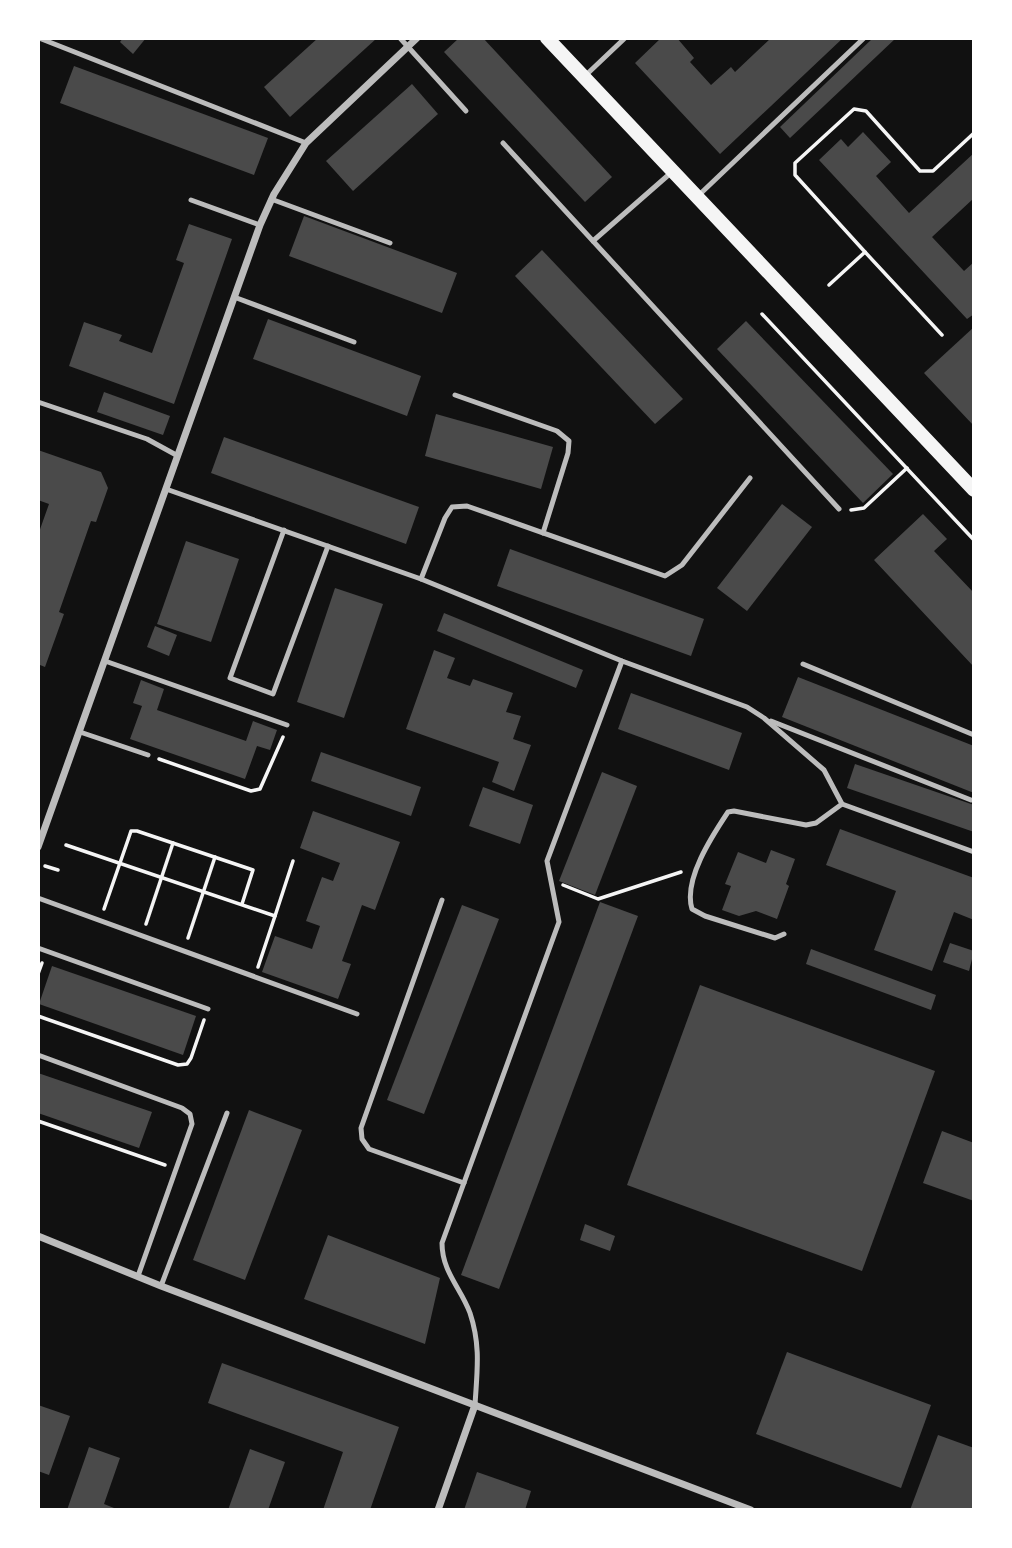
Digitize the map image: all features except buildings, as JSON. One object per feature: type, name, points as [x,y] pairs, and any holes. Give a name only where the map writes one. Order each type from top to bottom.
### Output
[{"type":"main road","points":[[547,38],[974,490]]},
{"type":"street","points":[[38,847],[271,199],[306,143],[417,38]]},
{"type":"street","points":[[38,1236],[160,1286],[751,1510]]},
{"type":"street","points":[[438,1510],[475,1405]]},
{"type":"lane","points":[[39,38],[306,143]]},
{"type":"lane","points":[[400,38],[466,111]]},
{"type":"lane","points":[[583,77],[625,38]]},
{"type":"lane","points":[[697,197],[864,38]]},
{"type":"lane","points":[[503,143],[839,509]]},
{"type":"lane","points":[[593,241],[673,171]]},
{"type":"lane","points":[[271,199],[390,243]]},
{"type":"lane","points":[[191,200],[260,225]]},
{"type":"lane","points":[[234,298],[354,342]]},
{"type":"lane","points":[[455,395],[557,431],[569,441],[568,453],[543,533]]},
{"type":"lane","points":[[38,402],[147,439],[178,456]]},
{"type":"lane","points":[[421,579],[445,518],[452,507],[467,506],[665,576],[682,565],[750,478]]},
{"type":"lane","points":[[166,489],[421,579],[622,661],[747,707],[824,771],[842,804],[974,852]]},
{"type":"lane","points":[[284,530],[230,678],[273,694],[328,546]]},
{"type":"lane","points":[[105,661],[287,726]]},
{"type":"lane","points":[[475,1405],[478,1346],[469,1311],[442,1259],[442,1243],[559,922],[547,861],[622,661]]},
{"type":"lane","points":[[803,664],[974,735]]},
{"type":"lane","points":[[764,719],[971,800]]},
{"type":"lane","points":[[79,732],[148,755]]},
{"type":"lane","points":[[784,934],[775,938],[705,916],[692,909],[689,899],[698,866],[728,812],[806,825],[816,823],[842,804]]},
{"type":"lane","points":[[38,898],[357,1014]]},
{"type":"lane","points":[[442,900],[361,1128],[362,1139],[369,1149],[464,1183]]},
{"type":"lane","points":[[38,948],[208,1009]]},
{"type":"lane","points":[[38,1055],[182,1108],[190,1114],[192,1124],[138,1276]]},
{"type":"lane","points":[[160,1286],[227,1113]]},
{"type":"path","points":[[942,334],[795,175],[795,163],[853,109],[866,111],[920,171],[933,171],[974,133]]},
{"type":"path","points":[[829,285],[865,252]]},
{"type":"path","points":[[762,314],[974,540]]},
{"type":"path","points":[[839,509],[864,508],[906,468]]},
{"type":"path","points":[[148,755],[251,791],[260,789],[287,726]]},
{"type":"path","points":[[100,920],[131,831],[253,870],[242,904]]},
{"type":"path","points":[[142,936],[173,843]]},
{"type":"path","points":[[66,845],[275,915]]},
{"type":"path","points":[[184,951],[215,857]]},
{"type":"path","points":[[255,977],[293,862]]},
{"type":"path","points":[[45,866],[58,870]]},
{"type":"path","points":[[551,881],[598,899],[698,866]]},
{"type":"path","points":[[38,1016],[178,1065],[187,1064],[191,1058],[208,1009]]},
{"type":"path","points":[[38,1121],[176,1169]]}]
